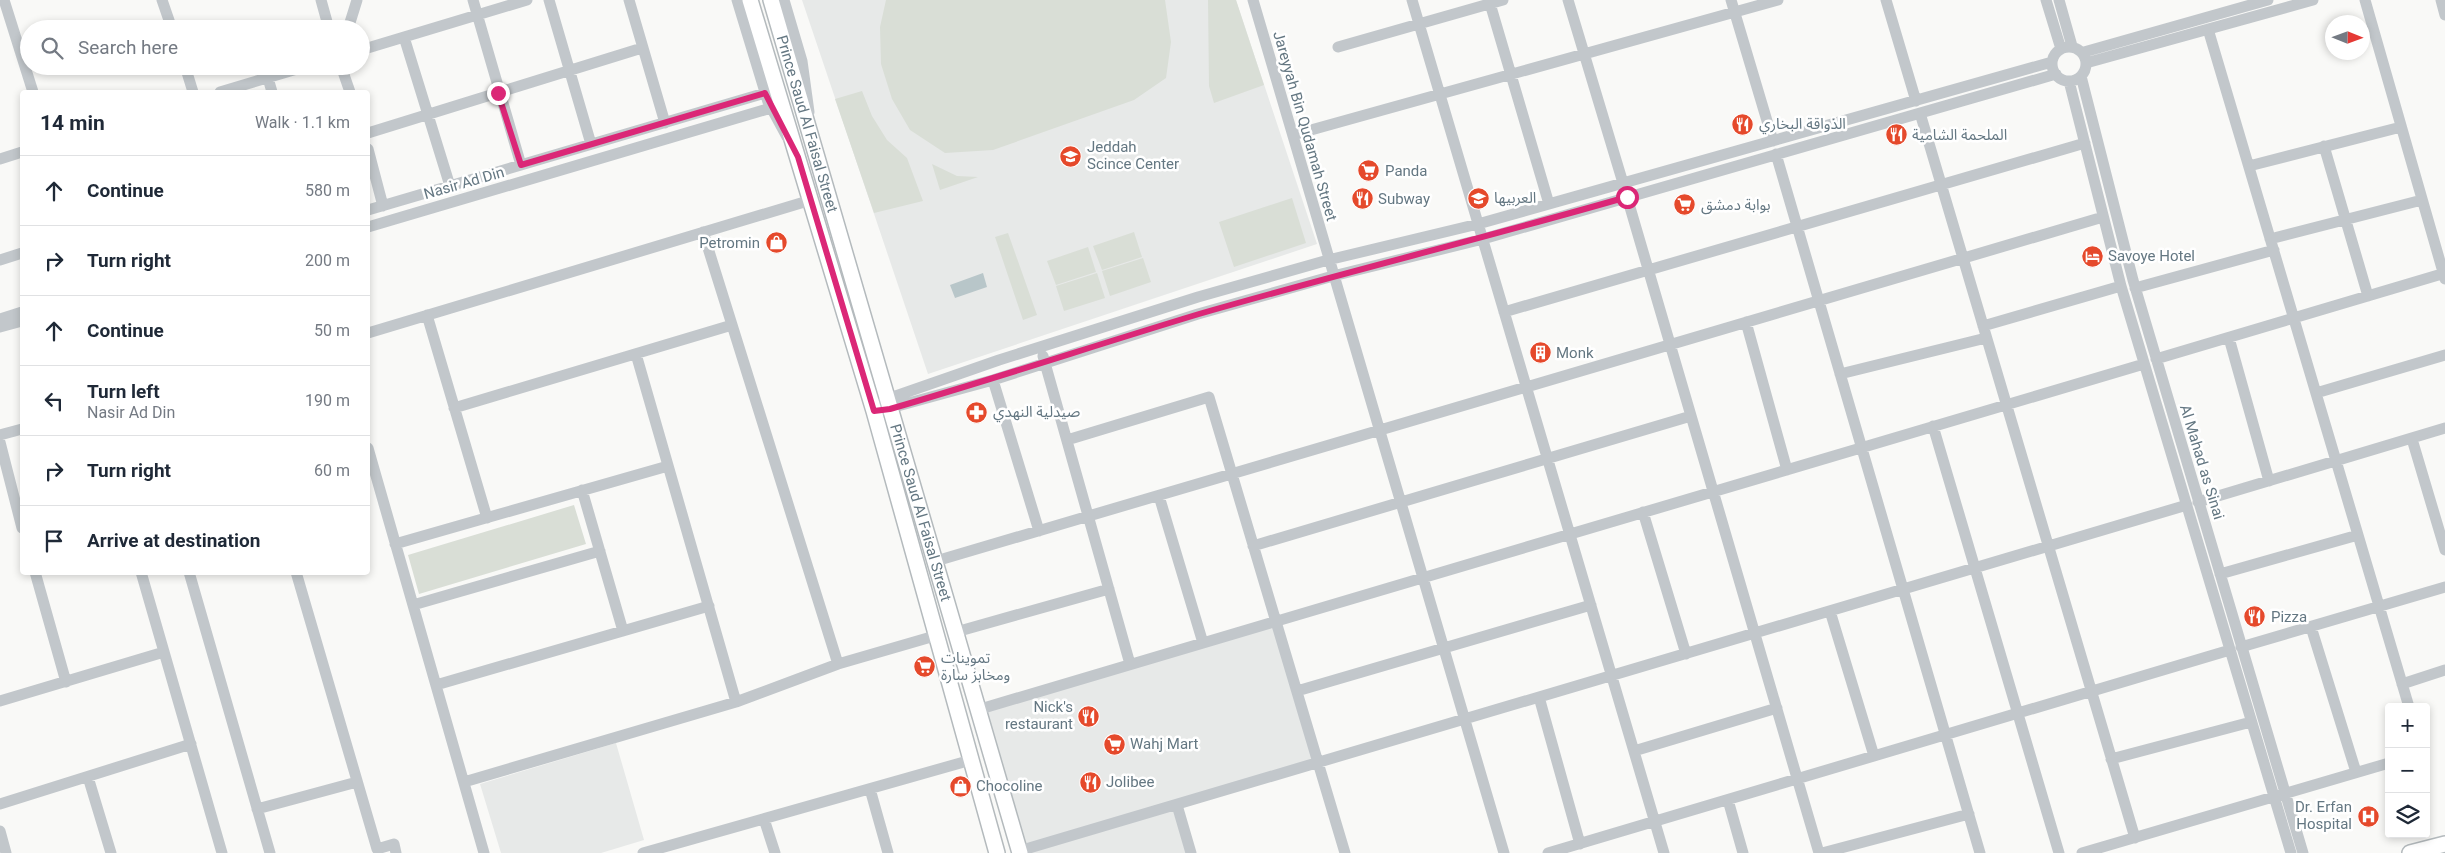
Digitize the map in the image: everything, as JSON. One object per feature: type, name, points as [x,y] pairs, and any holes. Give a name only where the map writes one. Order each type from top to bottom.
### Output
[{"type":"main road","name":"Prince Saud Al Faisal Street","points":[[750,0],[874,411],[938,635],[997,853]]},
{"type":"main road","name":"Prince Saud Al Faisal Street","points":[[771,0],[815,146],[888,404],[936,561],[1019,852]]},
{"type":"main road","points":[[2410,853],[2445,844]]},
{"type":"main road","points":[[2432,853],[2445,848]]},
{"type":"street","points":[[4,0],[20,51]]},
{"type":"street","points":[[162,0],[169,20]]},
{"type":"street","points":[[321,0],[327,20]]},
{"type":"street","points":[[351,20],[357,0]]},
{"type":"street","points":[[473,0],[498,93],[521,165]]},
{"type":"street","points":[[370,47],[527,0]]},
{"type":"street","points":[[549,0],[591,144]]},
{"type":"street","points":[[629,0],[665,122]]},
{"type":"street","points":[[737,0],[765,93],[798,157]]},
{"type":"street","points":[[784,0],[802,61],[815,146]]},
{"type":"street","name":"Jareyyah Bin Qudamah Street","points":[[1253,0],[1332,276],[1380,431],[1504,853]]},
{"type":"street","points":[[1412,0],[1664,853]]},
{"type":"street","points":[[1338,47],[1490,2],[1503,0]]},
{"type":"street","points":[[1568,0],[1623,183]]},
{"type":"street","points":[[1731,0],[1773,141]]},
{"type":"street","points":[[1293,135],[1778,0]]},
{"type":"street","points":[[1886,0],[1916,100]]},
{"type":"street","points":[[2046,0],[2067,48],[2085,58],[2208,29],[2313,0]]},
{"type":"street","points":[[2059,0],[2067,48]]},
{"type":"street","points":[[2085,58],[2268,0]]},
{"type":"street","points":[[2156,360],[2444,275],[2365,0]]},
{"type":"street","points":[[2441,0],[2445,15]]},
{"type":"street","points":[[1490,2],[1549,204]]},
{"type":"street","points":[[2208,29],[2408,703]]},
{"type":"street","points":[[404,37],[450,186]]},
{"type":"street","points":[[370,132],[642,48]]},
{"type":"street","points":[[2067,48],[2055,52],[2052,62],[2051,68],[2061,81],[2077,81],[2088,68],[2085,58]]},
{"type":"street","points":[[874,411],[1040,347],[1143,314],[1328,260],[1478,224],[2052,62]]},
{"type":"street","points":[[888,404],[993,380],[1149,330],[1332,276],[1483,239],[2056,74]]},
{"type":"street","points":[[28,75],[32,90]]},
{"type":"street","points":[[188,75],[192,90]]},
{"type":"street","points":[[227,90],[278,75]]},
{"type":"street","points":[[344,75],[349,90]]},
{"type":"street","name":"Al Mahad as Sinai","points":[[2081,76],[2135,288],[2242,647],[2279,794],[2291,853]]},
{"type":"street","points":[[268,78],[271,90]]},
{"type":"street","name":"Al Mahad as Sinai","points":[[2069,81],[2121,286],[2251,722],[2303,853]]},
{"type":"street","name":"Nasir Ad Din","points":[[370,209],[765,93]]},
{"type":"street","name":"Nasir Ad Din","points":[[370,226],[772,108]]},
{"type":"street","points":[[1920,113],[2090,692],[2135,838]]},
{"type":"street","points":[[2249,166],[2401,127]]},
{"type":"street","points":[[1504,312],[2085,143]]},
{"type":"street","points":[[2324,146],[2368,296]]},
{"type":"street","points":[[0,159],[20,153]]},
{"type":"street","points":[[1776,154],[1980,853]]},
{"type":"street","points":[[370,157],[383,206]]},
{"type":"street","points":[[1627,197],[1821,853],[1969,814]]},
{"type":"street","points":[[370,332],[811,200]]},
{"type":"street","points":[[2135,288],[2346,220],[2422,200]]},
{"type":"street","points":[[936,561],[2103,217]]},
{"type":"street","points":[[704,232],[838,664]]},
{"type":"street","points":[[0,260],[20,254]]},
{"type":"street","points":[[1983,326],[2121,286]]},
{"type":"street","points":[[0,319],[20,313]]},
{"type":"street","points":[[1143,314],[1149,330]]},
{"type":"street","points":[[427,315],[486,518]]},
{"type":"street","points":[[0,327],[20,322]]},
{"type":"street","points":[[1746,322],[1786,470]]},
{"type":"street","points":[[454,408],[732,325]]},
{"type":"street","points":[[1840,374],[1986,338]]},
{"type":"street","points":[[2229,338],[2269,481]]},
{"type":"street","points":[[1040,347],[1130,664]]},
{"type":"street","points":[[636,354],[736,702]]},
{"type":"street","points":[[2316,393],[2445,355]]},
{"type":"street","points":[[977,710],[2144,364]]},
{"type":"street","points":[[993,380],[1039,531]]},
{"type":"street","points":[[1066,440],[1209,398],[1345,853]]},
{"type":"street","points":[[1254,546],[1691,416]]},
{"type":"street","points":[[1933,426],[2059,853]]},
{"type":"street","points":[[2198,502],[2445,428]]},
{"type":"street","points":[[0,435],[20,430]]},
{"type":"street","points":[[2412,438],[2445,550]]},
{"type":"street","points":[[0,442],[20,520]]},
{"type":"street","points":[[2172,457],[2184,453]]},
{"type":"street","points":[[370,455],[484,853]]},
{"type":"street","points":[[395,544],[668,466]]},
{"type":"street","points":[[582,490],[623,631]]},
{"type":"street","points":[[1159,496],[1203,643]]},
{"type":"street","points":[[1019,852],[2186,505]]},
{"type":"street","points":[[1643,512],[1686,654]]},
{"type":"street","points":[[2220,574],[2358,536]]},
{"type":"street","points":[[413,604],[600,551]]},
{"type":"street","points":[[36,575],[66,682]]},
{"type":"street","points":[[142,575],[222,853]]},
{"type":"street","points":[[190,575],[270,853]]},
{"type":"street","points":[[297,575],[377,848],[394,844],[396,853]]},
{"type":"street","points":[[2242,647],[2445,587]]},
{"type":"street","points":[[956,632],[1109,589]]},
{"type":"street","points":[[1297,690],[1591,605]]},
{"type":"street","points":[[436,684],[709,606]]},
{"type":"street","points":[[1830,611],[1874,756]]},
{"type":"street","points":[[2311,627],[2356,772]]},
{"type":"street","points":[[464,782],[736,702],[838,664],[938,635]]},
{"type":"street","points":[[1548,853],[2230,650]]},
{"type":"street","points":[[0,701],[164,652]]},
{"type":"street","points":[[2402,684],[2445,670]]},
{"type":"street","points":[[1539,697],[1580,844]]},
{"type":"street","points":[[1634,751],[1777,708]]},
{"type":"street","points":[[2111,759],[2251,722]]},
{"type":"street","points":[[0,804],[191,744]]},
{"type":"street","points":[[643,853],[971,760]]},
{"type":"street","points":[[2082,853],[2385,764]]},
{"type":"street","points":[[88,777],[111,853]]},
{"type":"street","points":[[257,809],[357,782]]},
{"type":"street","points":[[870,789],[888,853]]},
{"type":"street","points":[[1728,800],[1743,853]]},
{"type":"street","points":[[1177,805],[1191,853]]},
{"type":"street","points":[[764,819],[775,853]]},
{"type":"street","points":[[0,831],[6,853]]},
{"type":"shaded area","name":"Jeddah Scince Center","points":[[802,0],[1236,0],[1317,244],[928,374]]},
{"type":"shaded area","points":[[886,0],[1165,0],[1171,42],[1166,78],[1134,100],[993,150],[945,153],[910,130],[892,99],[881,64],[880,27]]},
{"type":"shaded area","points":[[1208,0],[1236,0],[1264,85],[1214,103],[1209,86]]},
{"type":"shaded area","points":[[862,91],[872,116],[887,140],[907,158],[923,201],[874,213],[835,99]]},
{"type":"shaded area","points":[[932,164],[957,176],[978,177],[940,190]]},
{"type":"shaded area","points":[[1292,198],[1306,243],[1234,267],[1219,222]]},
{"type":"shaded area","points":[[1134,232],[1142,257],[1102,270],[1093,246]]},
{"type":"shaded area","points":[[1008,233],[1037,315],[1023,320],[995,237]]},
{"type":"shaded area","points":[[1088,247],[1096,272],[1056,285],[1047,261]]},
{"type":"shaded area","points":[[1143,258],[1151,282],[1110,296],[1102,271]]},
{"type":"shaded area","points":[[983,273],[987,287],[955,298],[950,285]]},
{"type":"shaded area","points":[[1097,273],[1105,298],[1064,311],[1056,286]]},
{"type":"shaded area","points":[[574,505],[586,544],[419,594],[408,555]]},
{"type":"shaded area","points":[[1276,621],[1318,763],[1177,804],[1191,853],[1027,853],[977,710]]},
{"type":"shaded area","points":[[616,743],[644,840],[601,853],[501,853],[480,784]]},
{"type":"place","name":"الذواقة البخاري","points":[[1743,124]]},
{"type":"place","name":"الملحمة الشامية","points":[[1896,135]]},
{"type":"place","name":"Jeddah Scince Center","points":[[1071,156]]},
{"type":"place","name":"Panda","points":[[1369,171]]},
{"type":"place","name":"العربيها","points":[[1478,198]]},
{"type":"place","name":"Subway","points":[[1362,199]]},
{"type":"place","name":"بوابة دمشق","points":[[1685,205]]},
{"type":"place","name":"Petromin","points":[[776,243]]},
{"type":"place","name":"Savoye Hotel","points":[[2092,256]]},
{"type":"place","name":"Monk","points":[[1540,353]]},
{"type":"place","name":"صيدلية النهدي","points":[[977,412]]},
{"type":"place","name":"Pizza","points":[[2255,617]]},
{"type":"place","name":"تموينات ومخابز سارة","points":[[925,667]]},
{"type":"place","name":"Nick's restaurant","points":[[1089,716]]},
{"type":"place","name":"Wahj Mart","points":[[1114,744]]},
{"type":"place","name":"Jolibee","points":[[1090,782]]},
{"type":"place","name":"Chocoline","points":[[960,786]]},
{"type":"place","name":"Dr. Erfan Hospital","points":[[2368,816]]},
{"type":"route","points":[[498,93],[521,165],[765,93],[798,157],[874,411],[890,409],[993,380],[1198,314],[1332,276],[1483,239],[1627,197]]}]
